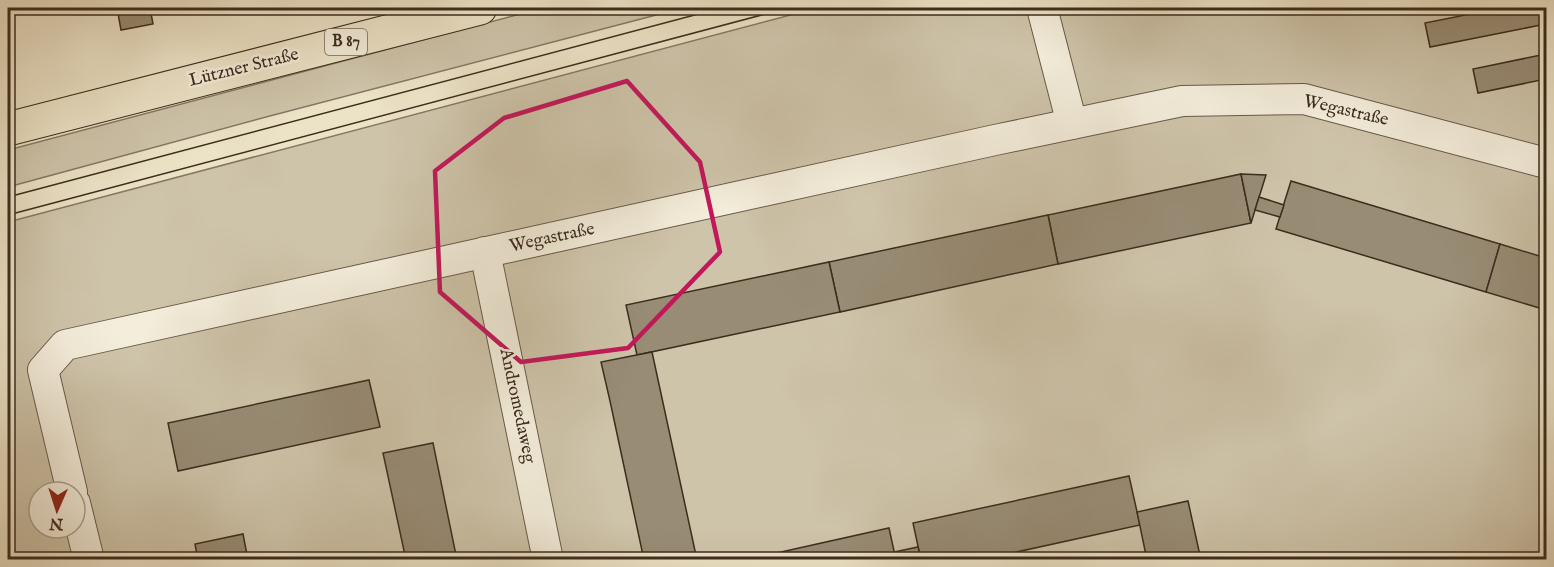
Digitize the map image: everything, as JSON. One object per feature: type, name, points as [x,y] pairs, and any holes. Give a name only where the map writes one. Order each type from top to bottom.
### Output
[{"type":"main road","name":"Lützner Straße","points":[[8,129],[480,8]]},
{"type":"street","points":[[1042,8],[1072,124]]},
{"type":"street","name":"Wegastraße","points":[[69,480],[43,370],[65,345],[1072,124],[1182,101],[1304,99],[1546,163]]},
{"type":"street","name":"Andromedaweg","points":[[485,252],[548,560]]},
{"type":"street","points":[[84,540],[89,560]]},
{"type":"highlighted area","points":[[627,81],[700,162],[720,252],[628,348],[521,362],[440,292],[435,171],[504,118]]},
{"type":"shaded area","points":[[543,8],[683,8],[8,187],[8,150]]},
{"type":"shaded area","points":[[817,8],[1546,8],[1546,559],[8,560],[8,222]]},
{"type":"building","points":[[117,8],[150,8],[153,24],[121,30]]},
{"type":"building","points":[[1500,8],[1546,8],[1546,24],[1430,47],[1425,23]]},
{"type":"building","points":[[1546,54],[1546,79],[1478,93],[1473,69]]},
{"type":"building","points":[[1241,174],[1251,223],[1058,264],[1048,215]]},
{"type":"building","points":[[1241,174],[1266,175],[1251,223]]},
{"type":"building","points":[[1291,181],[1500,244],[1486,292],[1276,229]]},
{"type":"building","points":[[1259,197],[1284,205],[1280,217],[1255,210]]},
{"type":"building","points":[[1048,215],[1058,264],[840,312],[829,262]]},
{"type":"building","points":[[1500,244],[1546,258],[1546,310],[1486,292]]},
{"type":"building","points":[[829,262],[840,312],[637,355],[626,305]]},
{"type":"building","points":[[652,352],[697,560],[644,560],[601,362]]},
{"type":"building","points":[[369,380],[380,427],[178,471],[168,423]]},
{"type":"building","points":[[433,443],[457,560],[406,560],[383,453]]},
{"type":"building","points":[[1129,476],[1140,525],[980,560],[921,560],[913,523]]},
{"type":"building","points":[[1188,501],[1201,560],[1147,560],[1137,512]]},
{"type":"building","points":[[889,528],[896,560],[745,560]]},
{"type":"building","points":[[243,534],[248,560],[198,560],[195,544]]},
{"type":"building","points":[[918,547],[921,560],[896,560],[894,552]]},
{"type":"tram line","points":[[8,197],[721,8]]},
{"type":"tram line","points":[[8,215],[788,8]]}]
